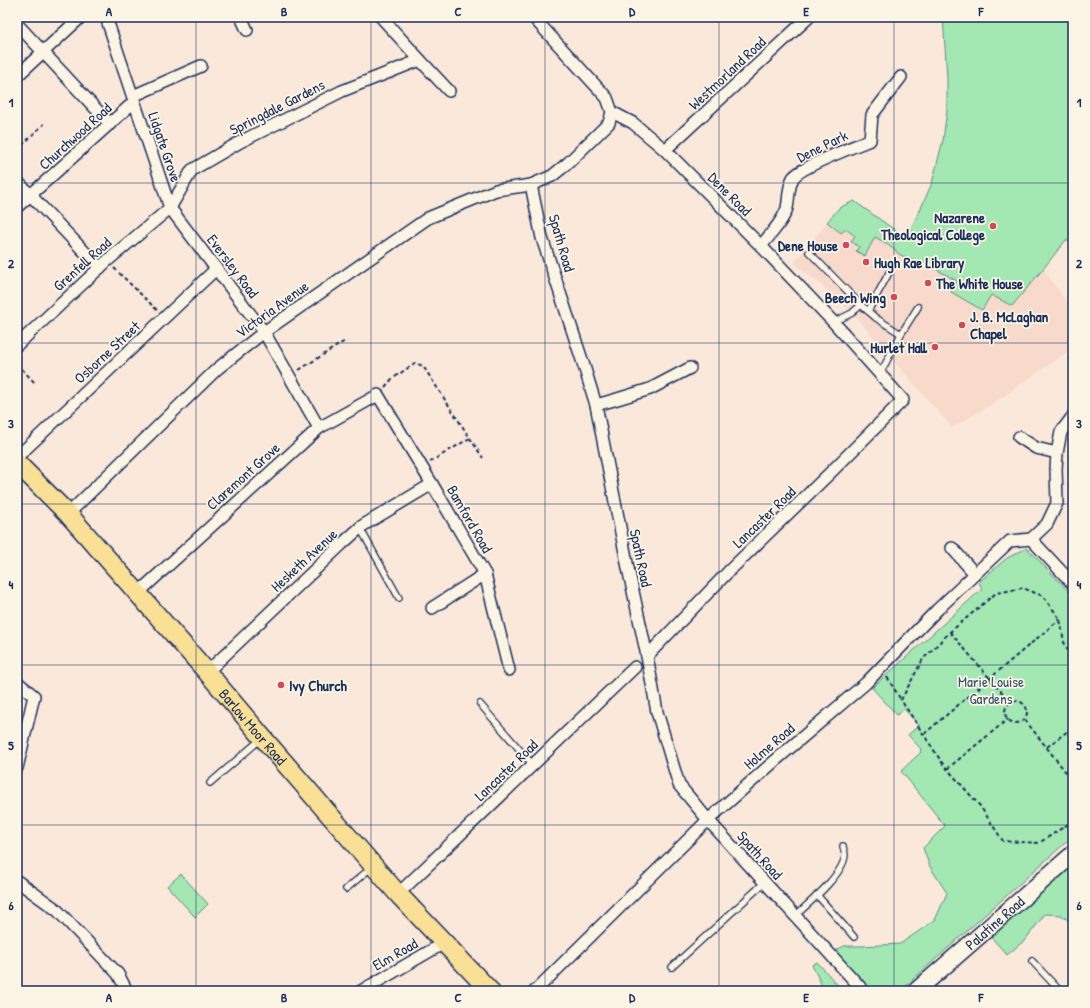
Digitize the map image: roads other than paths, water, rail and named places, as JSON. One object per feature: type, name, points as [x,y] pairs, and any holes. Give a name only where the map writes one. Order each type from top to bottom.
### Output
[{"type":"main road","name":"Barlow Moor Road","points":[[17,463],[68,514],[207,672],[373,866],[490,991]]},
{"type":"main road","name":"Palatine Road","points":[[916,991],[1073,854]]},
{"type":"street","points":[[17,76],[81,17]]},
{"type":"street","name":"Lidgate Grove","points":[[106,17],[170,208]]},
{"type":"street","points":[[241,17],[247,30]]},
{"type":"street","points":[[381,17],[449,91]]},
{"type":"street","points":[[531,185],[552,176],[568,163],[609,123],[612,112],[607,98],[533,17]]},
{"type":"street","name":"Westmorland Road","points":[[665,150],[809,17]]},
{"type":"street","points":[[17,24],[110,124]]},
{"type":"street","name":"Springdale Gardens","points":[[170,208],[192,170],[240,142],[342,91],[420,60]]},
{"type":"street","name":"Lidgate Grove","points":[[134,99],[201,66]]},
{"type":"street","name":"Dene Park","points":[[761,246],[779,224],[787,209],[789,192],[793,178],[805,168],[870,140],[872,115],[901,77]]},
{"type":"street","name":"Churchwood Road","points":[[17,207],[110,124],[134,99]]},
{"type":"street","name":"Dene Road","points":[[612,112],[633,123],[665,150],[834,322],[903,400]]},
{"type":"street","points":[[17,181],[30,196],[103,264]]},
{"type":"street","name":"Victoria Avenue","points":[[68,514],[217,369],[264,332],[428,218],[496,190],[531,185]]},
{"type":"street","name":"Spath Road","points":[[531,185],[542,238],[596,405],[657,712],[680,785],[708,820],[860,987]]},
{"type":"street","name":"Grenfell Road","points":[[17,345],[103,264],[170,208]]},
{"type":"street","name":"Eversley Road","points":[[170,208],[217,268],[264,332],[319,428]]},
{"type":"street","name":"Osborne Street","points":[[17,457],[217,268]]},
{"type":"street","points":[[596,405],[650,389],[690,368]]},
{"type":"street","name":"Claremont Grove","points":[[138,593],[319,428],[378,395]]},
{"type":"street","name":"Bamford Road","points":[[378,395],[485,574],[509,670]]},
{"type":"street","name":"Lancaster Road","points":[[647,656],[729,571],[903,400]]},
{"type":"street","points":[[1073,417],[1061,432],[1056,468],[1057,502],[1047,524],[1031,539],[1073,584]]},
{"type":"street","points":[[1019,437],[1036,448],[1058,453]]},
{"type":"street","name":"Hesketh Avenue","points":[[207,672],[360,528],[432,484]]},
{"type":"street","name":"Holme Road","points":[[535,991],[708,820],[777,758],[866,683],[938,609],[1010,541],[1031,539]]},
{"type":"street","points":[[952,548],[975,574]]},
{"type":"street","points":[[432,608],[485,574]]},
{"type":"street","name":"Lancaster Road","points":[[398,894],[634,667]]},
{"type":"street","points":[[17,682],[34,696],[17,768]]},
{"type":"street","points":[[17,881],[57,910],[118,974],[127,991]]},
{"type":"street","name":"Elm Road","points":[[361,991],[444,943]]},
{"type":"lane","points":[[809,252],[861,305],[876,318],[901,334]]},
{"type":"lane","points":[[868,311],[890,271]]},
{"type":"lane","points":[[834,322],[852,313],[861,305]]},
{"type":"lane","points":[[880,375],[901,334],[918,307]]},
{"type":"lane","points":[[360,528],[399,598]]},
{"type":"lane","points":[[480,704],[533,764]]},
{"type":"lane","points":[[210,783],[263,738]]},
{"type":"lane","points":[[795,916],[823,889],[842,866],[845,855],[843,846]]},
{"type":"lane","points":[[346,889],[373,866]]},
{"type":"lane","points":[[672,967],[764,882]]},
{"type":"lane","points":[[817,895],[854,937]]},
{"type":"lane","points":[[1032,961],[1060,991]]},
{"type":"place","name":"Nazarene Theological College","points":[[993,226]]},
{"type":"place","name":"Dene House","points":[[846,245]]},
{"type":"place","name":"Hugh Rae Library","points":[[866,262]]},
{"type":"place","name":"The White House","points":[[928,283]]},
{"type":"place","name":"Beech Wing","points":[[894,297]]},
{"type":"place","name":"J. B. McLaghan Chapel","points":[[962,325]]},
{"type":"place","name":"Hurlet Hall","points":[[935,347]]},
{"type":"place","name":"Ivy Church","points":[[281,685]]},
{"type":"park label","name":"Marie Louise Gardens","points":[[991,690]]}]
